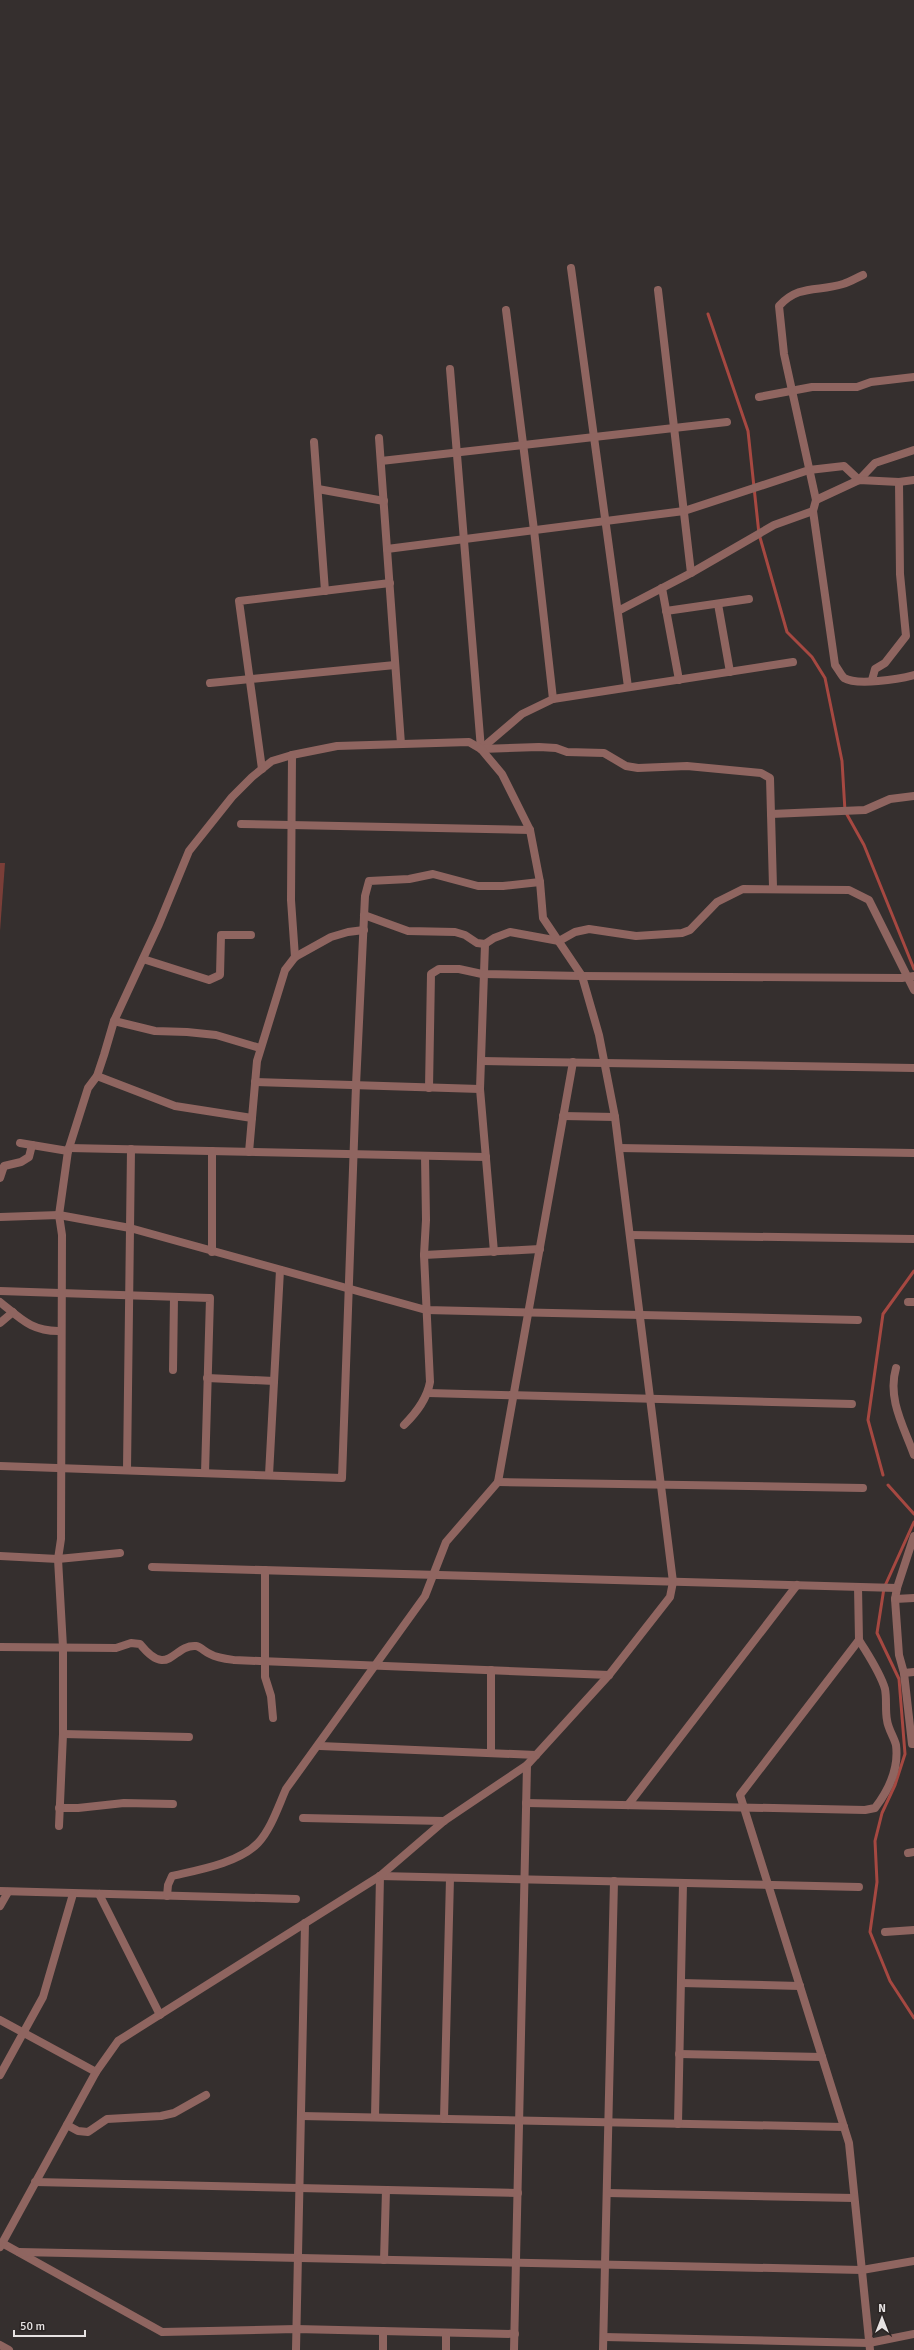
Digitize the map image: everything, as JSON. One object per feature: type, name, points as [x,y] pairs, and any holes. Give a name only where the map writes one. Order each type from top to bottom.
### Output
[{"type":"street","points":[[571,268],[628,687]]},
{"type":"street","points":[[863,275],[843,284],[801,291],[787,297],[779,306],[784,354],[808,470],[816,500],[813,511],[835,665],[844,677],[855,682],[891,680],[914,675]]},
{"type":"street","points":[[658,290],[691,573]]},
{"type":"street","points":[[506,310],[534,530],[553,699]]},
{"type":"street","points":[[450,369],[481,749]]},
{"type":"street","points":[[759,397],[812,387],[858,387],[870,382],[914,377]]},
{"type":"street","points":[[381,461],[728,422]]},
{"type":"street","points":[[379,438],[401,744]]},
{"type":"street","points":[[314,442],[325,591]]},
{"type":"street","points":[[816,500],[859,480],[875,463],[914,450]]},
{"type":"street","points":[[387,549],[684,511],[808,470],[844,466],[859,480],[899,482],[914,480]]},
{"type":"street","points":[[872,680],[875,669],[886,663],[906,636],[900,574],[899,482]]},
{"type":"street","points":[[318,489],[384,501]]},
{"type":"street","points":[[618,611],[691,573],[774,525],[813,511]]},
{"type":"street","points":[[262,769],[239,601],[390,583]]},
{"type":"street","points":[[662,588],[679,680]]},
{"type":"street","points":[[666,611],[749,599]]},
{"type":"street","points":[[718,604],[730,672]]},
{"type":"street","points":[[481,749],[522,714],[553,699],[793,662]]},
{"type":"street","points":[[210,683],[395,665]]},
{"type":"street","points":[[59,1826],[63,1734],[63,1647],[58,1559],[62,1539],[62,1235],[59,1215],[69,1150],[88,1088],[97,1076],[114,1021],[143,959],[188,851],[232,797],[262,769],[272,761],[292,755],[337,746],[469,742],[481,749],[502,774],[530,830],[540,882],[543,918],[582,976],[599,1035],[615,1117],[619,1148],[673,1582],[670,1596],[609,1675],[527,1765],[444,1822],[380,1876],[118,2041],[96,2072],[1,2245],[19,2252],[162,2332],[296,2329],[515,2334]]},
{"type":"street","points":[[481,749],[556,748],[567,752],[604,753],[626,766],[687,766],[761,773],[770,778],[773,887]]},
{"type":"street","points":[[292,755],[290,900],[295,957]]},
{"type":"street","points":[[771,814],[865,810],[890,799],[914,796]]},
{"type":"street","points":[[241,824],[530,830]]},
{"type":"street","points":[[0,1466],[342,1478],[350,1288],[356,1085],[365,896],[369,881],[409,879],[433,874],[478,886],[503,886],[540,882]]},
{"type":"street","points":[[364,915],[408,931],[455,932],[465,935],[477,943],[485,944],[510,932],[559,941],[575,932],[589,929],[636,936],[682,933],[690,930],[717,902],[743,889],[773,887],[848,890],[869,900],[911,976],[914,990]]},
{"type":"street","points":[[249,1152],[255,1082],[260,1048],[285,970],[295,957],[331,937],[348,932],[364,930]]},
{"type":"street","points":[[143,959],[209,980],[220,975],[221,935],[251,935]]},
{"type":"street","points":[[485,944],[482,974],[482,1061],[480,1089],[494,1252]]},
{"type":"street","points":[[429,1088],[431,974],[439,969],[459,969],[482,974],[582,976],[911,976]]},
{"type":"street","points":[[114,1021],[155,1031],[216,1035],[260,1048]]},
{"type":"street","points":[[482,1061],[914,1068]]},
{"type":"street","points":[[167,1896],[168,1885],[172,1876],[205,1869],[244,1854],[258,1843],[272,1821],[286,1789],[320,1746],[425,1596],[446,1542],[498,1482],[573,1062]]},
{"type":"street","points":[[97,1076],[176,1106],[252,1118]]},
{"type":"street","points":[[255,1082],[480,1089]]},
{"type":"street","points":[[563,1116],[615,1117]]},
{"type":"street","points":[[20,1143],[69,1150],[130,1149],[486,1157]]},
{"type":"street","points":[[0,1178],[4,1166],[22,1162],[29,1157],[32,1145]]},
{"type":"street","points":[[619,1148],[914,1153]]},
{"type":"street","points":[[127,1470],[130,1149]]},
{"type":"street","points":[[212,1151],[212,1252]]},
{"type":"street","points":[[404,1425],[414,1415],[428,1393],[430,1382],[424,1255],[426,1220],[425,1156]]},
{"type":"street","points":[[0,1217],[59,1215],[130,1228],[212,1252],[350,1288],[426,1310],[858,1320]]},
{"type":"street","points":[[630,1235],[914,1239]]},
{"type":"street","points":[[424,1255],[540,1249]]},
{"type":"street","points":[[268,1475],[280,1270]]},
{"type":"street","points":[[0,1291],[210,1298],[205,1473]]},
{"type":"street","points":[[173,1370],[174,1297]]},
{"type":"street","points":[[0,1302],[36,1328],[46,1332],[61,1331]]},
{"type":"street","points":[[0,1323],[13,1312]]},
{"type":"street","points":[[896,1368],[893,1378],[898,1419],[914,1454]]},
{"type":"street","points":[[207,1378],[274,1381]]},
{"type":"street","points":[[428,1393],[852,1404]]},
{"type":"street","points":[[498,1482],[863,1488]]},
{"type":"street","points":[[914,1536],[897,1588],[896,1599],[898,1655],[904,1673],[912,1744],[914,1744]]},
{"type":"street","points":[[0,1556],[58,1559],[120,1553]]},
{"type":"street","points":[[152,1567],[897,1588]]},
{"type":"street","points":[[265,1570],[265,1677],[271,1696],[273,1718]]},
{"type":"street","points":[[628,1805],[797,1585]]},
{"type":"street","points":[[526,1802],[744,1809],[865,1810],[875,1808],[884,1796],[895,1768],[896,1744],[888,1726],[885,1690],[882,1679],[858,1640],[858,1587]]},
{"type":"street","points":[[896,1599],[914,1598]]},
{"type":"street","points":[[858,1640],[740,1795],[849,2143],[869,2346]]},
{"type":"street","points":[[0,1647],[116,1648],[131,1643],[140,1644],[148,1653],[156,1658],[166,1660],[175,1656],[183,1648],[198,1646],[218,1658],[609,1675]]},
{"type":"street","points":[[491,1670],[491,1753]]},
{"type":"street","points":[[904,1673],[914,1672]]},
{"type":"street","points":[[63,1734],[189,1737]]},
{"type":"street","points":[[320,1746],[536,1755]]},
{"type":"street","points":[[514,2350],[527,1765]]},
{"type":"street","points":[[60,1808],[78,1808],[124,1803],[173,1804]]},
{"type":"street","points":[[303,1818],[444,1822]]},
{"type":"street","points":[[380,1876],[858,1887]]},
{"type":"street","points":[[375,2117],[380,1876]]},
{"type":"street","points":[[444,2119],[450,1878]]},
{"type":"street","points":[[603,2350],[614,1881]]},
{"type":"street","points":[[678,2124],[683,1883]]},
{"type":"street","points":[[0,1906],[4,1892],[296,1899]]},
{"type":"street","points":[[0,2075],[43,1997],[73,1894]]},
{"type":"street","points":[[100,1894],[160,2015]]},
{"type":"street","points":[[296,2350],[305,1924]]},
{"type":"street","points":[[885,1932],[914,1930]]},
{"type":"street","points":[[681,1983],[800,1986]]},
{"type":"street","points":[[0,2020],[96,2072]]},
{"type":"street","points":[[679,2054],[822,2057]]},
{"type":"street","points":[[67,2125],[78,2131],[88,2132],[107,2118],[119,2116],[161,2116],[174,2113],[206,2094]]},
{"type":"street","points":[[301,2116],[844,2127]]},
{"type":"street","points":[[35,2182],[518,2193]]},
{"type":"street","points":[[384,2260],[386,2190]]},
{"type":"street","points":[[607,2193],[854,2198]]},
{"type":"street","points":[[19,2252],[862,2270],[914,2261]]},
{"type":"street","points":[[383,2331],[383,2350]]},
{"type":"street","points":[[446,2332],[446,2350]]},
{"type":"street","points":[[604,2337],[869,2346],[914,2334]]},
{"type":"street","points":[[0,2345],[9,2350]]},
{"type":"shaded area","points":[[0,863],[5,863],[0,931]]},
{"type":"waterway","points":[[708,314],[748,431],[759,534],[787,632],[812,657],[825,678],[842,761],[845,811],[864,845],[914,969]]},
{"type":"waterway","points":[[883,1475],[868,1420],[883,1314],[914,1271]]},
{"type":"waterway","points":[[888,1485],[914,1514]]},
{"type":"waterway","points":[[914,1522],[884,1588],[877,1633],[899,1679],[905,1754],[895,1785],[882,1813],[875,1841],[877,1882],[870,1932],[890,1981],[914,2018]]}]
